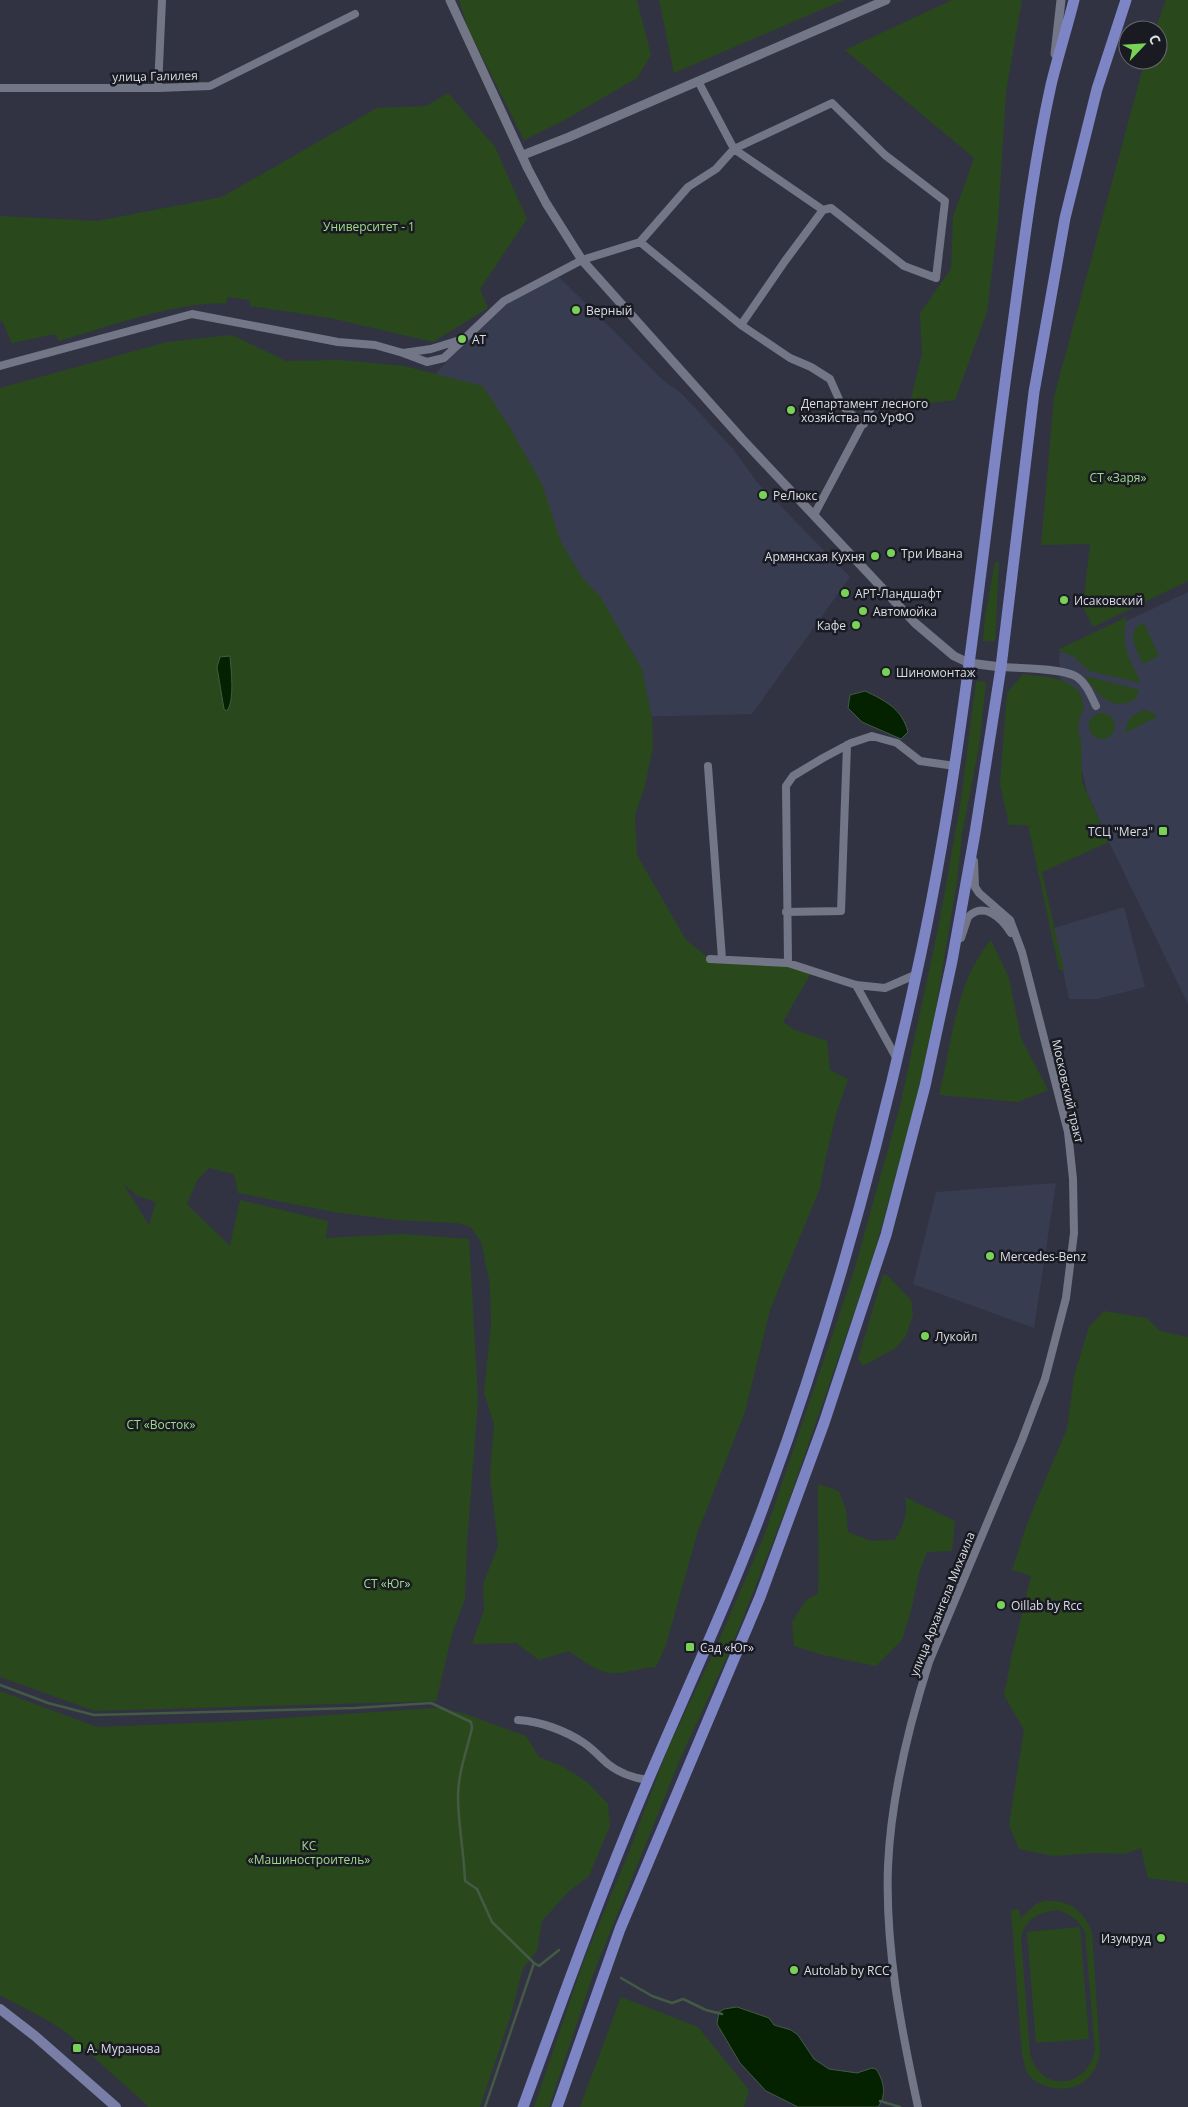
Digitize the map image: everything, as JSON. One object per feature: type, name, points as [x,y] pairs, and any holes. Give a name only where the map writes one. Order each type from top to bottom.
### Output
[{"type":"main road","points":[[523,2107],[575,1964],[648,1780],[721,1613],[763,1509],[806,1386],[858,1209],[917,974],[955,766],[990,486],[1029,212],[1052,80],[1074,0]]},
{"type":"main road","points":[[556,2107],[620,1929],[751,1619],[824,1423],[886,1235],[925,1086],[952,961],[974,840],[1001,667],[1042,340],[1066,218],[1094,98],[1126,0]]},
{"type":"main road","points":[[0,2009],[35,2036],[116,2107]]},
{"type":"street","points":[[158,88],[162,0]]},
{"type":"street","points":[[450,0],[522,156],[546,203],[582,260],[737,433],[915,623],[954,656],[969,663],[1066,672],[1077,678],[1086,687],[1096,706]]},
{"type":"street","points":[[522,156],[886,0]]},
{"type":"street","points":[[1052,80],[1061,0]]},
{"type":"street","name":"улица Галилея","points":[[0,88],[158,88],[210,86],[355,14]]},
{"type":"street","points":[[698,81],[734,149],[822,210]]},
{"type":"street","points":[[0,366],[192,314],[338,342],[375,345],[427,362],[444,358],[504,301],[582,260],[640,242],[688,187],[716,169],[734,149],[832,102],[885,155],[945,201],[936,278],[904,266],[831,208],[822,210],[784,261],[741,325]]},
{"type":"street","points":[[640,242],[741,325],[790,358],[811,367],[830,379],[842,406],[864,424]]},
{"type":"street","points":[[403,353],[430,349],[464,338]]},
{"type":"street","points":[[814,515],[873,404]]},
{"type":"street","points":[[788,963],[786,786],[793,776],[847,746],[872,736],[896,743],[920,761],[955,766]]},
{"type":"street","points":[[786,912],[841,911],[847,746]]},
{"type":"street","points":[[708,766],[722,959]]},
{"type":"street","name":"Московский тракт","points":[[974,840],[976,887],[979,893],[1010,920],[1022,952],[1062,1104],[1071,1154],[1074,1233],[1066,1298]]},
{"type":"street","name":"Московский тракт","points":[[952,961],[957,953],[968,917],[980,911],[991,913],[1003,920],[1022,952]]},
{"type":"street","points":[[710,959],[788,963],[856,985],[885,988],[917,974]]},
{"type":"street","points":[[856,985],[896,1059]]},
{"type":"street","name":"улица Архангела Михаила","points":[[918,2107],[898,2004],[890,1942],[888,1904],[890,1842],[902,1763],[929,1662],[1026,1432],[1050,1361],[1066,1298]]},
{"type":"street","points":[[518,1720],[530,1721],[568,1734],[586,1744],[610,1765],[635,1778],[648,1780]]},
{"type":"shaded area","points":[[557,275],[663,380],[682,394],[733,449],[757,482],[850,577],[752,714],[633,717],[431,378],[504,303]]},
{"type":"shaded area","points":[[1188,592],[1188,1004],[1109,842],[1087,792],[1060,676],[1059,653]]},
{"type":"shaded area","points":[[230,656],[232,692],[227,711],[224,709],[217,667],[220,657]]},
{"type":"shaded area","points":[[865,691],[886,702],[902,717],[908,732],[901,739],[862,722],[848,708],[850,695]]},
{"type":"shaded area","points":[[1124,907],[1145,987],[1097,999],[1069,999],[1054,928]]},
{"type":"shaded area","points":[[1056,1183],[1034,1328],[913,1284],[936,1192]]},
{"type":"shaded area","points":[[737,2007],[769,2018],[774,2025],[791,2030],[798,2035],[814,2059],[829,2069],[857,2073],[872,2068],[876,2069],[881,2078],[883,2088],[883,2098],[878,2107],[798,2107],[766,2091],[740,2063],[717,2024],[719,2012],[724,2009]]},
{"type":"green space","points":[[459,0],[637,0],[651,55],[637,78],[563,121],[524,140],[468,29]]},
{"type":"green space","points":[[659,0],[844,0],[674,73]]},
{"type":"green space","points":[[952,0],[1022,0],[1006,92],[998,221],[987,312],[955,400],[909,406],[922,354],[920,313],[951,269],[953,217],[974,158],[845,50]]},
{"type":"green space","name":"СТ «Заря»","points":[[1166,0],[1188,0],[1188,581],[1093,627],[1083,607],[1090,544],[1041,545],[1054,397],[1142,70],[1168,70],[1168,20],[1159,20]]},
{"type":"green space","name":"Университет - 1","points":[[448,93],[495,147],[527,219],[480,289],[488,308],[433,342],[330,318],[250,306],[250,300],[228,297],[226,304],[188,306],[143,316],[59,341],[55,334],[12,343],[2,321],[0,321],[0,216],[97,221],[222,197],[377,108],[426,106]]},
{"type":"green space","points":[[232,335],[286,361],[341,360],[404,366],[483,386],[509,426],[542,484],[561,542],[583,579],[600,596],[642,669],[652,718],[653,747],[645,786],[635,815],[637,855],[686,940],[710,959],[788,963],[812,971],[783,1022],[795,1030],[827,1041],[830,1070],[848,1079],[837,1111],[820,1188],[770,1310],[745,1412],[697,1534],[666,1645],[656,1667],[611,1673],[598,1670],[569,1651],[539,1660],[516,1643],[472,1644],[484,1610],[483,1584],[498,1546],[490,1476],[494,1424],[484,1393],[491,1325],[490,1285],[481,1242],[471,1227],[457,1223],[397,1220],[334,1212],[238,1193],[234,1174],[209,1168],[198,1179],[187,1204],[230,1246],[240,1200],[328,1221],[326,1238],[401,1234],[469,1239],[478,1400],[467,1544],[465,1599],[453,1631],[436,1701],[95,1711],[0,1677],[0,388],[167,342]],"holes":[[[123,1184],[138,1196],[156,1202],[149,1225]]]},
{"type":"green space","points":[[995,562],[999,562],[995,641],[983,641],[985,617]]},
{"type":"green space","points":[[1127,617],[1125,644],[1129,658],[1141,683],[1089,671],[1073,656],[1057,650]]},
{"type":"green space","points":[[1144,623],[1159,656],[1143,664],[1135,647],[1133,635],[1138,626]]},
{"type":"green space","points":[[1023,674],[1060,680],[1073,686],[1078,691],[1084,710],[1078,727],[1081,742],[1082,782],[1109,842],[1042,872],[1064,971],[1059,969],[1028,825],[1009,825],[1000,784],[1007,693]]},
{"type":"green space","points":[[1085,676],[1140,690],[1134,700],[1118,704],[1100,695]]},
{"type":"green space","points":[[976,681],[986,682],[979,746],[962,834],[957,881],[935,1014],[914,1110],[872,1261],[788,1503],[732,1646],[681,1757],[594,1972],[549,2107],[534,2107],[584,1960],[629,1852],[668,1748],[718,1643],[764,1536],[854,1271],[900,1106],[939,924],[961,800]]},
{"type":"green space","points":[[1145,710],[1157,717],[1125,733],[1131,718],[1136,713]]},
{"type":"green space","points":[[1102,713],[1111,717],[1115,726],[1111,735],[1102,739],[1093,735],[1089,726],[1093,717]]},
{"type":"green space","points":[[991,940],[1009,978],[1021,1038],[1048,1090],[1018,1102],[939,1095],[962,994],[979,957]]},
{"type":"green space","points":[[883,1275],[887,1275],[911,1300],[913,1315],[906,1336],[896,1348],[863,1366],[858,1359]]},
{"type":"green space","points":[[1104,1311],[1147,1318],[1160,1331],[1188,1337],[1188,1883],[1148,1878],[1141,1848],[1125,1854],[1098,1853],[1053,1856],[1019,1849],[1009,1825],[1024,1730],[1004,1695],[1031,1576],[1012,1570],[1028,1521],[1067,1429],[1074,1376],[1089,1327]]},
{"type":"green space","points":[[818,1484],[839,1491],[846,1510],[848,1532],[871,1541],[895,1540],[901,1530],[904,1519],[905,1497],[955,1521],[952,1551],[927,1552],[919,1573],[911,1611],[902,1640],[876,1666],[823,1655],[794,1646],[792,1622],[806,1600],[818,1594]]},
{"type":"green space","name":"КС «Машиностроитель»","points":[[0,1691],[97,1727],[222,1722],[437,1708],[463,1713],[526,1736],[539,1757],[562,1766],[587,1782],[608,1804],[610,1826],[589,1876],[569,1891],[542,1921],[537,1951],[523,1968],[511,2015],[480,2107],[149,2107],[67,2033],[0,1995]]},
{"type":"green space","points":[[1044,1901],[1053,1901],[1068,1904],[1079,1912],[1092,1932],[1100,2053],[1098,2062],[1089,2077],[1082,2083],[1069,2088],[1061,2089],[1046,2086],[1033,2079],[1027,2072],[1022,2055],[1011,1910],[1019,1909],[1020,1919],[1036,1904]],"holes":[[[1059,1910],[1077,1921],[1085,1932],[1095,2051],[1090,2064],[1083,2073],[1073,2079],[1063,2081],[1053,2080],[1044,2075],[1036,2067],[1030,2054],[1021,1937],[1027,1925],[1035,1917],[1046,1912]]]},
{"type":"green space","points":[[1080,1927],[1089,2039],[1036,2043],[1027,1932]]},
{"type":"green space","points":[[621,1997],[698,2027],[749,2090],[744,2107],[580,2107]]},
{"type":"waterway","points":[[0,1685],[48,1703],[94,1715],[355,1708],[431,1703],[471,1722],[472,1728],[458,1787],[465,1881],[477,1889],[492,1922],[534,1963],[539,1966],[559,1950]]},
{"type":"waterway","points":[[485,2107],[534,1963]]},
{"type":"waterway","points":[[621,1978],[652,1996],[672,2003],[683,1999],[706,2010],[722,2014]]},
{"type":"waterway","points":[[880,2101],[900,2107]]},
{"type":"place","name":"Верный","points":[[576,310]]},
{"type":"place","name":"AT","points":[[462,339]]},
{"type":"place","name":"Департамент лесного хозяйства по УрФО","points":[[791,410]]},
{"type":"place","name":"РеЛюкс","points":[[763,495]]},
{"type":"place","name":"Три Ивана","points":[[891,553]]},
{"type":"place","name":"Армянская Кухня","points":[[875,556]]},
{"type":"place","name":"АРТ-Ландшафт","points":[[845,593]]},
{"type":"place","name":"Исаковский","points":[[1064,600]]},
{"type":"place","name":"Автомойка","points":[[863,611]]},
{"type":"place","name":"Кафе","points":[[856,625]]},
{"type":"place","name":"Шиномонтаж","points":[[886,672]]},
{"type":"place","name":"ТСЦ \"Мега\"","points":[[1163,831]]},
{"type":"place","name":"Mercedes-Benz","points":[[990,1256]]},
{"type":"place","name":"Лукойл","points":[[925,1336]]},
{"type":"place","name":"Oillab by Rcc","points":[[1001,1605]]},
{"type":"place","name":"Сад «Юг»","points":[[690,1647]]},
{"type":"place","name":"Изумруд","points":[[1161,1938]]},
{"type":"place","name":"Autolab by RCC","points":[[794,1970]]},
{"type":"place","name":"А. Муранова","points":[[77,2048]]},
{"type":"park label","name":"СТ «Восток»","points":[[161,1424]]},
{"type":"park label","name":"СТ «Юг»","points":[[387,1583]]}]
